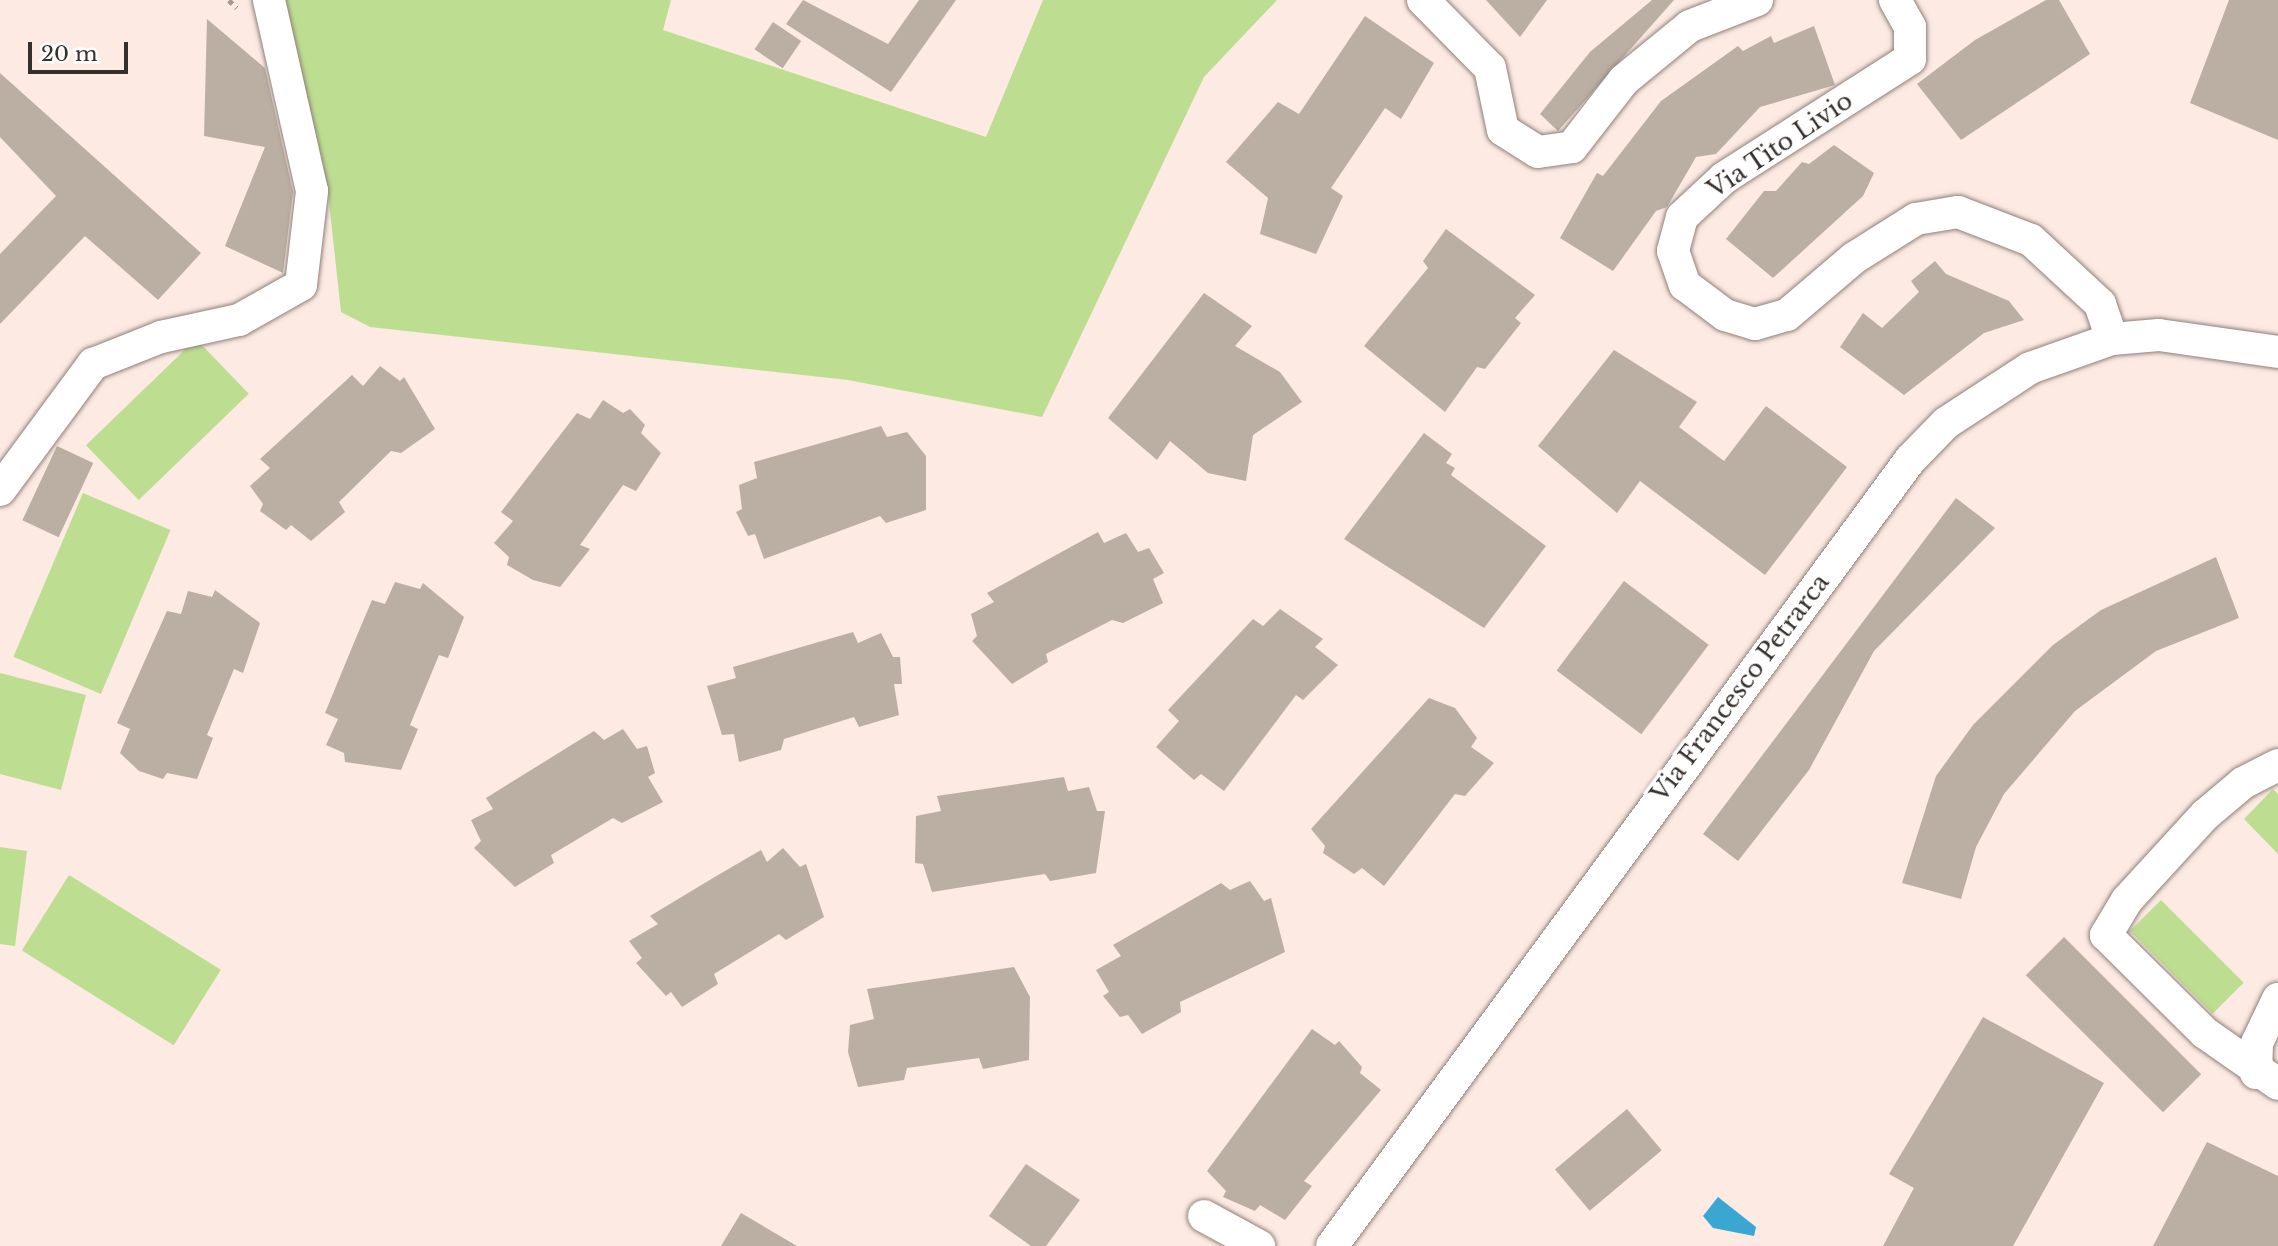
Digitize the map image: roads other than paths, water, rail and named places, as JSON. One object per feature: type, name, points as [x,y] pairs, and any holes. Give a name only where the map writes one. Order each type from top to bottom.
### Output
[{"type":"street","points":[[0,490],[93,364],[161,337],[239,320],[302,285],[312,191],[269,0]]},
{"type":"street","points":[[1423,0],[1490,68],[1503,130],[1538,152],[1572,147],[1624,80],[1690,26],[1757,0]]},
{"type":"street","name":"Via Tito Livio","points":[[1895,0],[1910,27],[1910,59],[1724,178],[1682,217],[1673,251],[1685,285],[1725,316],[1755,324],[1787,316],[1854,258],[1916,219],[1958,212],[2031,240],[2100,304],[2112,339]]},
{"type":"street","name":"Via Francesco Petrarca","points":[[1332,1246],[1910,460],[1993,387],[2112,339],[2159,335],[2278,352]]},
{"type":"street","points":[[2267,1079],[2196,1024],[2106,935],[2127,900],[2205,816],[2243,783],[2278,765]]},
{"type":"street","points":[[2267,1079],[2257,1043],[2278,999]]},
{"type":"street","points":[[1205,1216],[1259,1246]]},
{"type":"water","points":[[1718,1197],[1756,1227],[1754,1236],[1713,1228],[1703,1216]]}]
